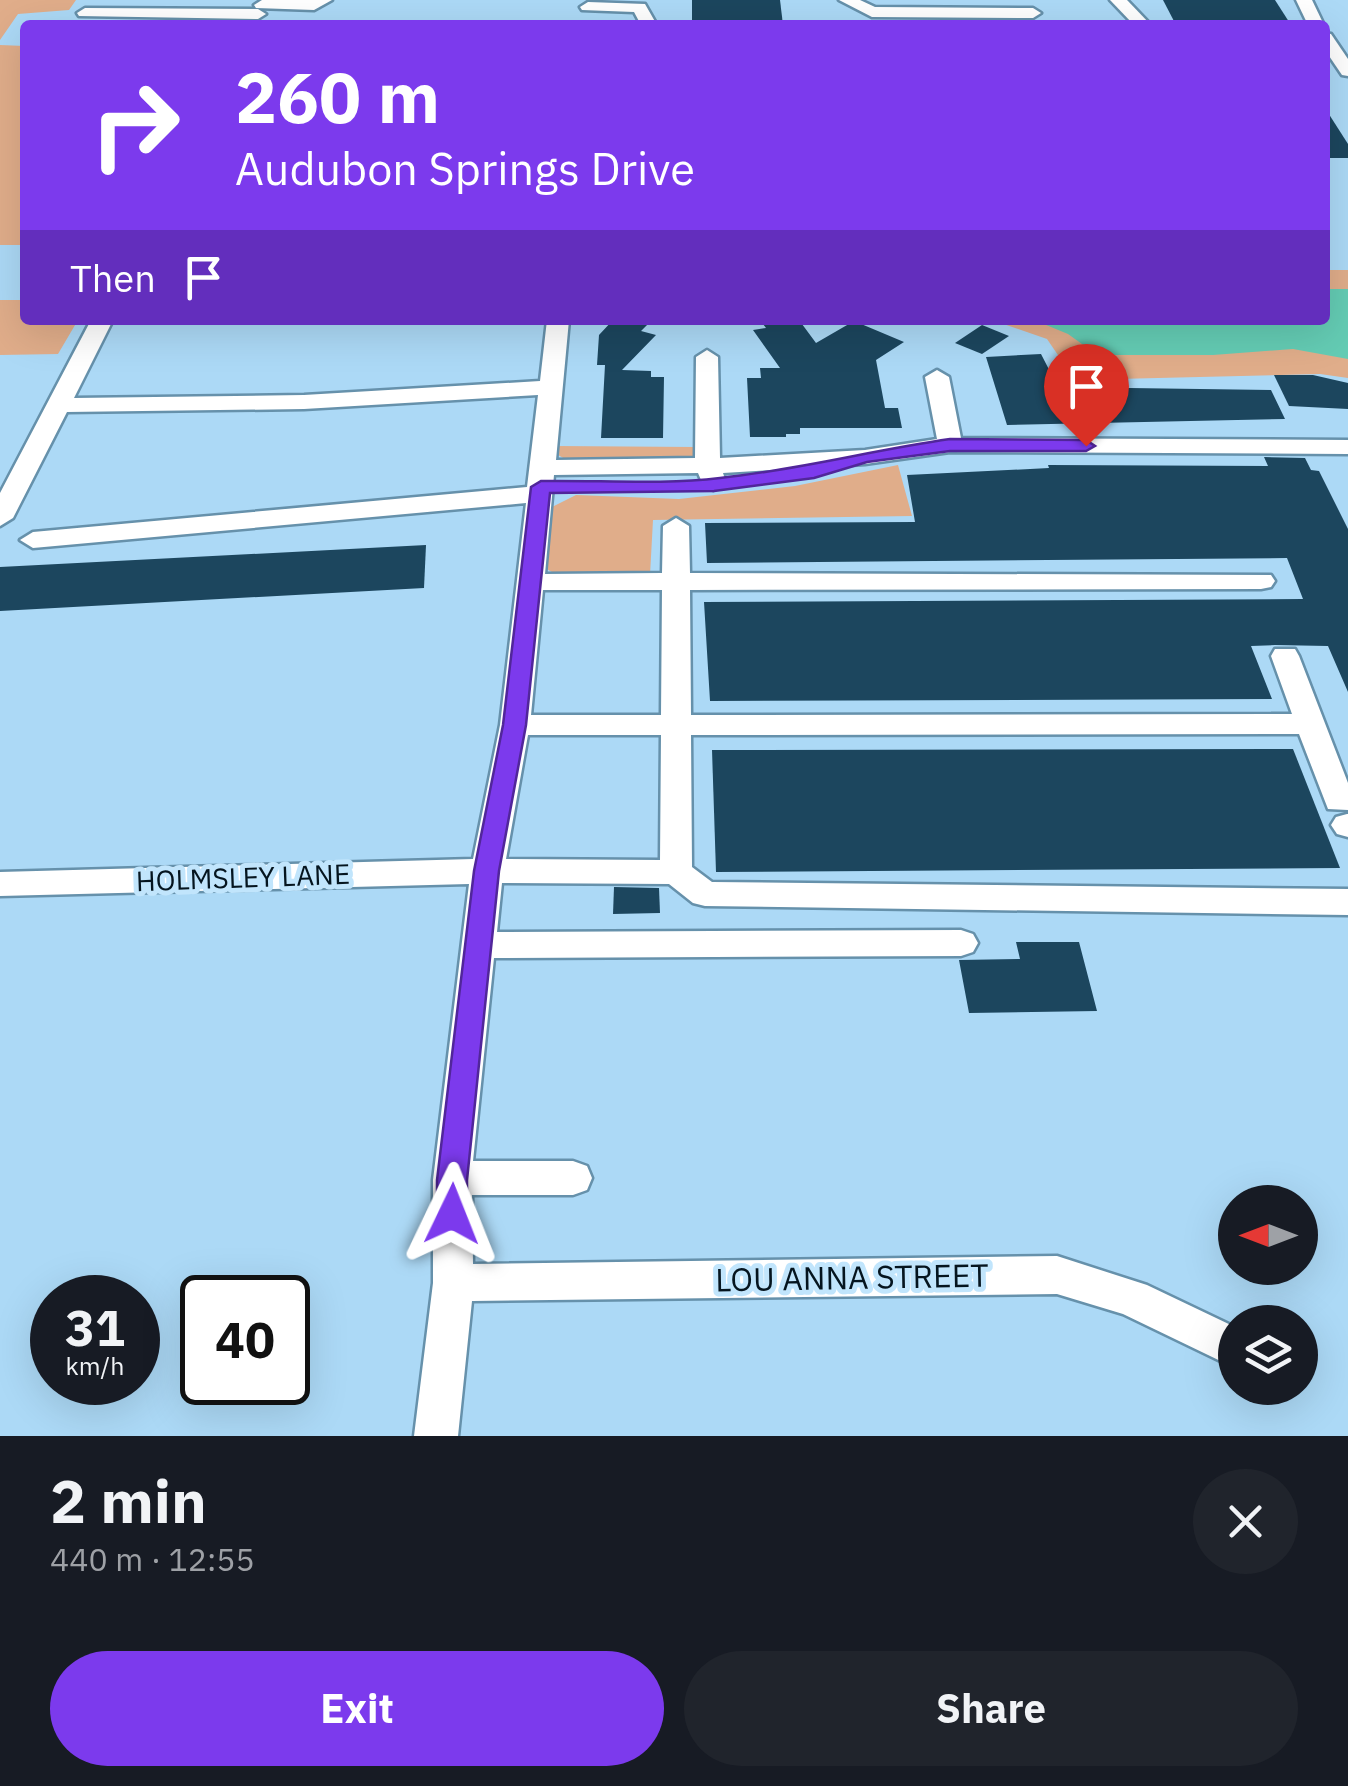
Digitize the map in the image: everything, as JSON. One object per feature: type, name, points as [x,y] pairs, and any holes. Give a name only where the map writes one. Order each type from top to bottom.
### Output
[{"type":"street","points":[[85,14],[259,11],[314,5],[324,0]]},
{"type":"street","points":[[847,0],[872,12],[1033,13]]},
{"type":"street","points":[[1118,0],[1138,20]]},
{"type":"street","points":[[588,11],[639,7],[646,20]]},
{"type":"street","points":[[1330,45],[1348,71]]},
{"type":"street","points":[[0,518],[99,325]]},
{"type":"street","points":[[436,1436],[453,1282],[452,1180],[487,871],[515,725],[558,325]]},
{"type":"street","points":[[707,357],[711,476]]},
{"type":"street","points":[[937,378],[950,445]]},
{"type":"street","points":[[58,406],[551,395]]},
{"type":"street","points":[[173,423],[259,416],[325,418],[551,395]]},
{"type":"street","points":[[33,540],[541,483],[814,472],[865,456],[950,445],[1348,447]]},
{"type":"street","points":[[676,526],[676,872],[705,894],[1348,902]]},
{"type":"street","points":[[530,582],[1261,581]]},
{"type":"street","points":[[1285,656],[1345,817]]},
{"type":"street","points":[[515,725],[1310,724]]},
{"type":"street","name":"HOLMSLEY LANE","points":[[0,884],[487,871],[676,872]]},
{"type":"street","points":[[478,945],[961,943]]},
{"type":"street","points":[[452,1180],[497,1176],[573,1178]]},
{"type":"street","name":"LOU ANNA STREET","points":[[453,1282],[1057,1274],[1132,1298],[1218,1340]]},
{"type":"shaded area","points":[[0,0],[76,0],[69,10],[18,14],[0,40]]},
{"type":"shaded area","points":[[0,45],[20,46],[20,245],[0,245]]},
{"type":"shaded area","points":[[1330,270],[1348,270],[1348,378],[1320,374],[1075,380],[1047,339],[1006,325],[1330,325]]},
{"type":"shaded area","points":[[1330,289],[1348,289],[1348,359],[1293,349],[1213,355],[1111,355],[1089,349],[1046,325],[1330,325]]},
{"type":"shaded area","points":[[0,300],[20,300],[20,325],[75,325],[58,354],[0,355]]},
{"type":"shaded area","points":[[556,446],[696,447],[698,455],[683,464],[572,463],[551,451]]},
{"type":"shaded area","points":[[898,465],[912,516],[653,520],[650,575],[557,575],[533,561],[548,509],[576,495],[679,499],[795,486]]},
{"type":"building","points":[[692,0],[780,0],[782,20],[692,20]]},
{"type":"building","points":[[1163,0],[1275,0],[1288,20],[1173,20]]},
{"type":"building","points":[[1330,116],[1348,144],[1348,158],[1330,158]]},
{"type":"building","points":[[608,325],[647,325],[641,331],[656,335],[622,370],[651,371],[651,377],[664,377],[663,438],[601,438],[605,365],[597,365],[599,335]]},
{"type":"building","points":[[764,325],[803,325],[816,343],[847,325],[864,325],[904,342],[876,360],[885,408],[898,408],[902,428],[800,428],[800,434],[786,437],[750,437],[747,378],[761,378],[760,368],[780,368],[753,330],[766,328]]},
{"type":"building","points":[[982,325],[1009,336],[982,354],[955,343]]},
{"type":"building","points":[[1041,354],[1058,387],[1271,390],[1285,419],[1007,425],[986,357]]},
{"type":"building","points":[[1274,375],[1313,375],[1348,383],[1348,409],[1289,406]]},
{"type":"building","points":[[1264,457],[1305,458],[1311,470],[1319,471],[1348,529],[1348,692],[1328,646],[1275,645],[1251,646],[1272,699],[710,701],[704,602],[1303,599],[1287,558],[707,563],[705,523],[915,522],[907,475],[1049,468],[1048,465],[1268,466]]},
{"type":"building","points":[[426,545],[424,588],[0,611],[0,567]]},
{"type":"building","points":[[1293,749],[1340,868],[716,872],[712,750]]},
{"type":"building","points":[[614,887],[659,888],[660,913],[613,914]]},
{"type":"building","points":[[1016,942],[1079,942],[1097,1011],[969,1013],[959,960],[1020,959]]},
{"type":"route","points":[[452,1214],[452,1180],[487,871],[515,725],[541,487],[714,485],[814,472],[865,456],[950,445],[1086,446]]}]
